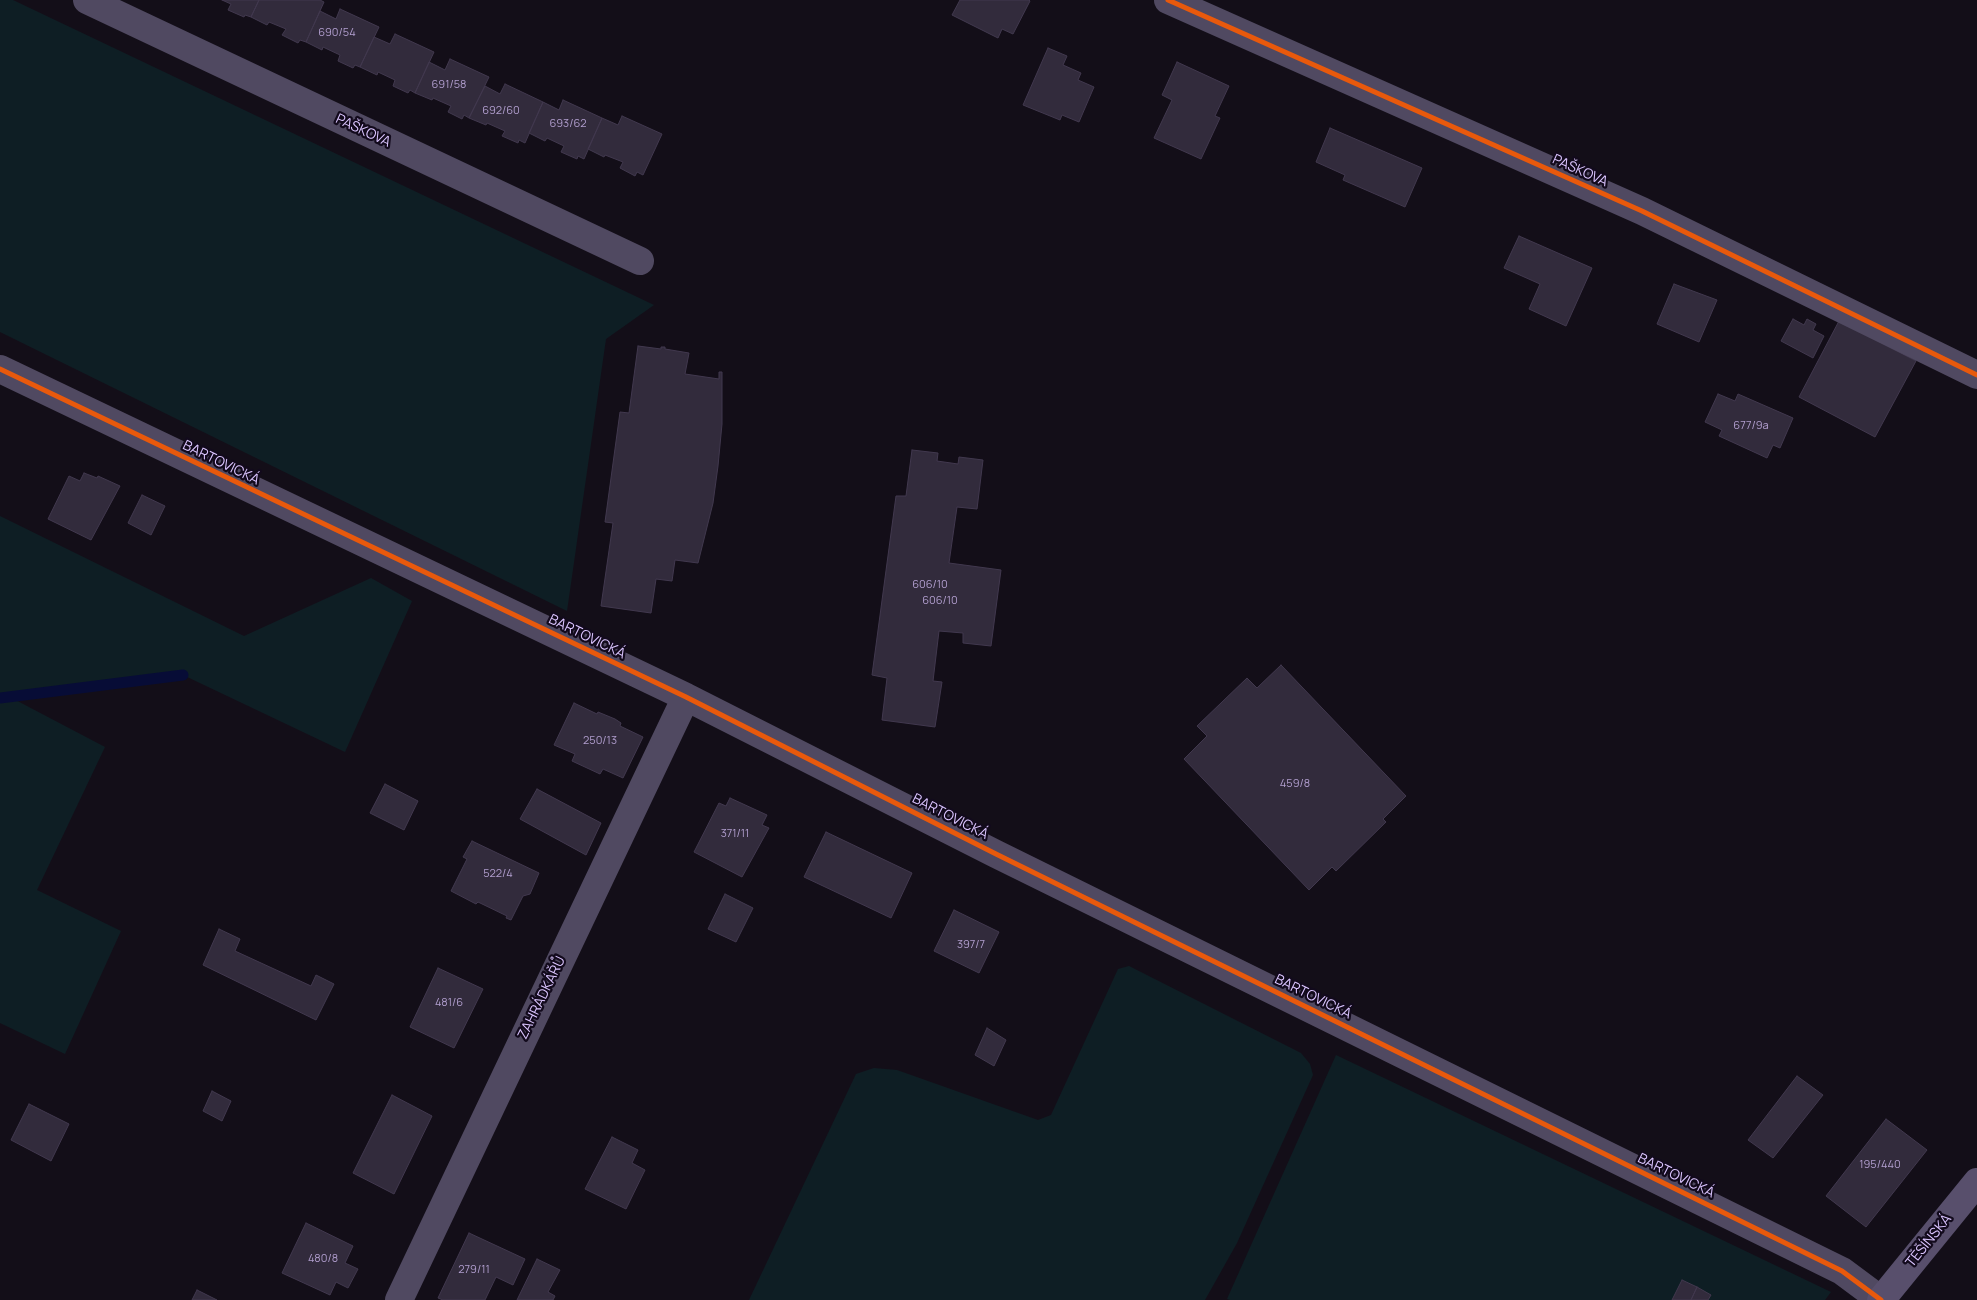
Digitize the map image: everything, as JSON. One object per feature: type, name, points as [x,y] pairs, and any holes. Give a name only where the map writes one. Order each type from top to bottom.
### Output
[{"type":"main road","name":"TĚŠÍNSKÁ","points":[[1881,1300],[1977,1182]]},
{"type":"street","name":"PAŠKOVA","points":[[87,0],[640,261]]},
{"type":"street","name":"PAŠKOVA","points":[[1168,0],[1642,211],[1977,375]]},
{"type":"street","name":"BARTOVICKÁ","points":[[0,369],[686,697],[996,854],[1842,1271],[1881,1300]]},
{"type":"street","name":"ZAHRÁDKÁŘŮ","points":[[399,1300],[686,697]]},
{"type":"shaded area","points":[[0,0],[13,0],[654,305],[606,339],[567,611],[0,332]]},
{"type":"shaded area","points":[[0,516],[244,636],[371,578],[412,601],[345,752],[183,675],[6,695],[105,747],[37,890],[121,931],[65,1054],[0,1023]]},
{"type":"shaded area","points":[[1129,966],[1301,1053],[1310,1064],[1313,1075],[1237,1243],[1205,1300],[749,1300],[856,1074],[874,1068],[897,1070],[1038,1120],[1051,1115],[1118,969]]},
{"type":"shaded area","points":[[1336,1055],[1831,1292],[1825,1300],[1227,1299]]},
{"type":"building","points":[[222,0],[259,0],[251,17],[245,15],[244,17],[228,10],[231,4]]},
{"type":"building","points":[[259,0],[320,0],[324,2],[306,42],[300,40],[298,43],[282,35],[286,29],[269,22],[267,25],[251,17]]},
{"type":"building","points":[[960,0],[1030,1],[1013,34],[1002,29],[998,38],[952,15]]},
{"type":"building","points":[[340,9],[379,27],[360,67],[355,65],[353,68],[338,61],[340,55],[323,47],[322,50],[306,42],[320,11],[336,19]]},
{"type":"building","points":[[395,34],[434,52],[415,93],[410,90],[408,93],[393,86],[395,80],[378,72],[377,75],[360,67],[374,37],[390,44]]},
{"type":"building","points":[[1048,48],[1067,56],[1063,65],[1081,73],[1078,80],[1094,87],[1079,122],[1062,115],[1060,120],[1023,105]]},
{"type":"building","points":[[450,59],[489,77],[469,118],[464,115],[462,119],[448,112],[451,106],[415,93],[429,62],[445,70]]},
{"type":"building","points":[[1177,62],[1229,86],[1215,116],[1220,118],[1201,159],[1154,138],[1172,100],[1162,95]]},
{"type":"building","points":[[505,84],[543,102],[525,143],[519,140],[518,143],[502,136],[505,131],[469,118],[485,86],[500,94]]},
{"type":"building","points":[[563,100],[602,118],[584,159],[578,156],[577,159],[561,152],[564,146],[547,138],[545,141],[529,133],[543,102],[559,110]]},
{"type":"building","points":[[622,116],[662,134],[643,175],[637,172],[635,176],[620,168],[623,162],[605,155],[604,157],[588,149],[602,118],[618,125]]},
{"type":"building","points":[[1330,128],[1422,168],[1405,207],[1343,180],[1345,175],[1316,162]]},
{"type":"building","points":[[1519,236],[1592,268],[1566,326],[1529,309],[1540,284],[1504,268]]},
{"type":"building","points":[[1674,284],[1717,300],[1699,342],[1657,324]]},
{"type":"building","points":[[1793,319],[1804,325],[1807,319],[1816,324],[1813,330],[1824,336],[1813,358],[1781,341]]},
{"type":"building","points":[[1839,321],[1916,361],[1875,437],[1799,397]]},
{"type":"building","points":[[638,346],[661,349],[661,347],[665,347],[665,349],[689,353],[685,374],[719,379],[719,372],[722,372],[722,424],[718,466],[713,503],[698,563],[675,560],[672,581],[656,579],[651,613],[601,606],[613,523],[605,522],[620,412],[629,413]]},
{"type":"building","points":[[1718,394],[1735,401],[1738,394],[1793,418],[1780,448],[1773,445],[1767,458],[1719,436],[1722,430],[1705,422]]},
{"type":"building","points":[[912,450],[938,453],[937,461],[958,464],[959,457],[983,460],[977,509],[957,507],[949,563],[1001,570],[991,646],[963,643],[963,633],[939,631],[933,681],[942,682],[935,727],[882,720],[887,678],[872,675],[896,496],[906,496]]},
{"type":"building","points":[[84,473],[97,478],[98,476],[120,486],[91,540],[48,519],[69,476],[80,481]]},
{"type":"building","points":[[142,495],[165,506],[151,535],[128,523]]},
{"type":"building","points":[[1281,665],[1406,796],[1383,819],[1386,822],[1336,871],[1332,867],[1309,890],[1184,759],[1207,736],[1197,726],[1247,678],[1257,688]]},
{"type":"building","points":[[574,703],[597,714],[598,712],[615,719],[621,723],[620,726],[643,737],[623,778],[603,769],[600,774],[572,761],[575,754],[554,745]]},
{"type":"building","points":[[385,784],[418,801],[404,830],[370,813]]},
{"type":"building","points":[[537,789],[601,823],[586,855],[520,819]]},
{"type":"building","points":[[730,798],[767,815],[762,825],[769,828],[742,877],[694,852],[719,803],[726,806]]},
{"type":"building","points":[[826,832],[912,873],[891,918],[804,877]]},
{"type":"building","points":[[472,841],[539,873],[530,894],[523,896],[511,920],[506,918],[507,916],[478,902],[476,904],[451,891],[467,859],[463,857]]},
{"type":"building","points":[[725,894],[753,908],[736,942],[708,929]]},
{"type":"building","points":[[954,910],[999,932],[979,973],[934,951]]},
{"type":"building","points":[[219,929],[240,939],[235,951],[311,986],[316,975],[334,984],[316,1020],[203,965]]},
{"type":"building","points":[[438,968],[483,989],[454,1048],[410,1027]]},
{"type":"building","points":[[987,1028],[1006,1040],[994,1066],[975,1055]]},
{"type":"building","points":[[1797,1076],[1823,1095],[1773,1158],[1748,1140]]},
{"type":"building","points":[[212,1091],[231,1101],[222,1121],[203,1111]]},
{"type":"building","points":[[392,1095],[432,1116],[394,1194],[353,1173]]},
{"type":"building","points":[[29,1104],[69,1124],[51,1161],[11,1140]]},
{"type":"building","points":[[1886,1119],[1927,1150],[1866,1227],[1826,1196]]},
{"type":"building","points":[[612,1137],[638,1150],[632,1163],[645,1170],[626,1209],[585,1189]]},
{"type":"building","points":[[306,1223],[353,1246],[345,1263],[358,1269],[348,1288],[336,1282],[330,1295],[282,1273]]},
{"type":"building","points":[[469,1233],[525,1259],[513,1285],[496,1277],[485,1300],[443,1300],[438,1298]]},
{"type":"building","points":[[537,1259],[560,1270],[548,1292],[555,1296],[553,1300],[517,1300]]},
{"type":"building","points":[[1682,1280],[1697,1287],[1691,1300],[1672,1300]]},
{"type":"building","points":[[1697,1287],[1711,1295],[1708,1300],[1691,1300]]},
{"type":"building","points":[[197,1290],[217,1300],[192,1300]]},
{"type":"waterway","points":[[0,698],[183,675]]},
{"type":"cycle path","points":[[1168,0],[1642,211],[1977,375]]},
{"type":"cycle path","points":[[0,369],[686,697],[996,854],[1842,1271],[1881,1300]]}]
